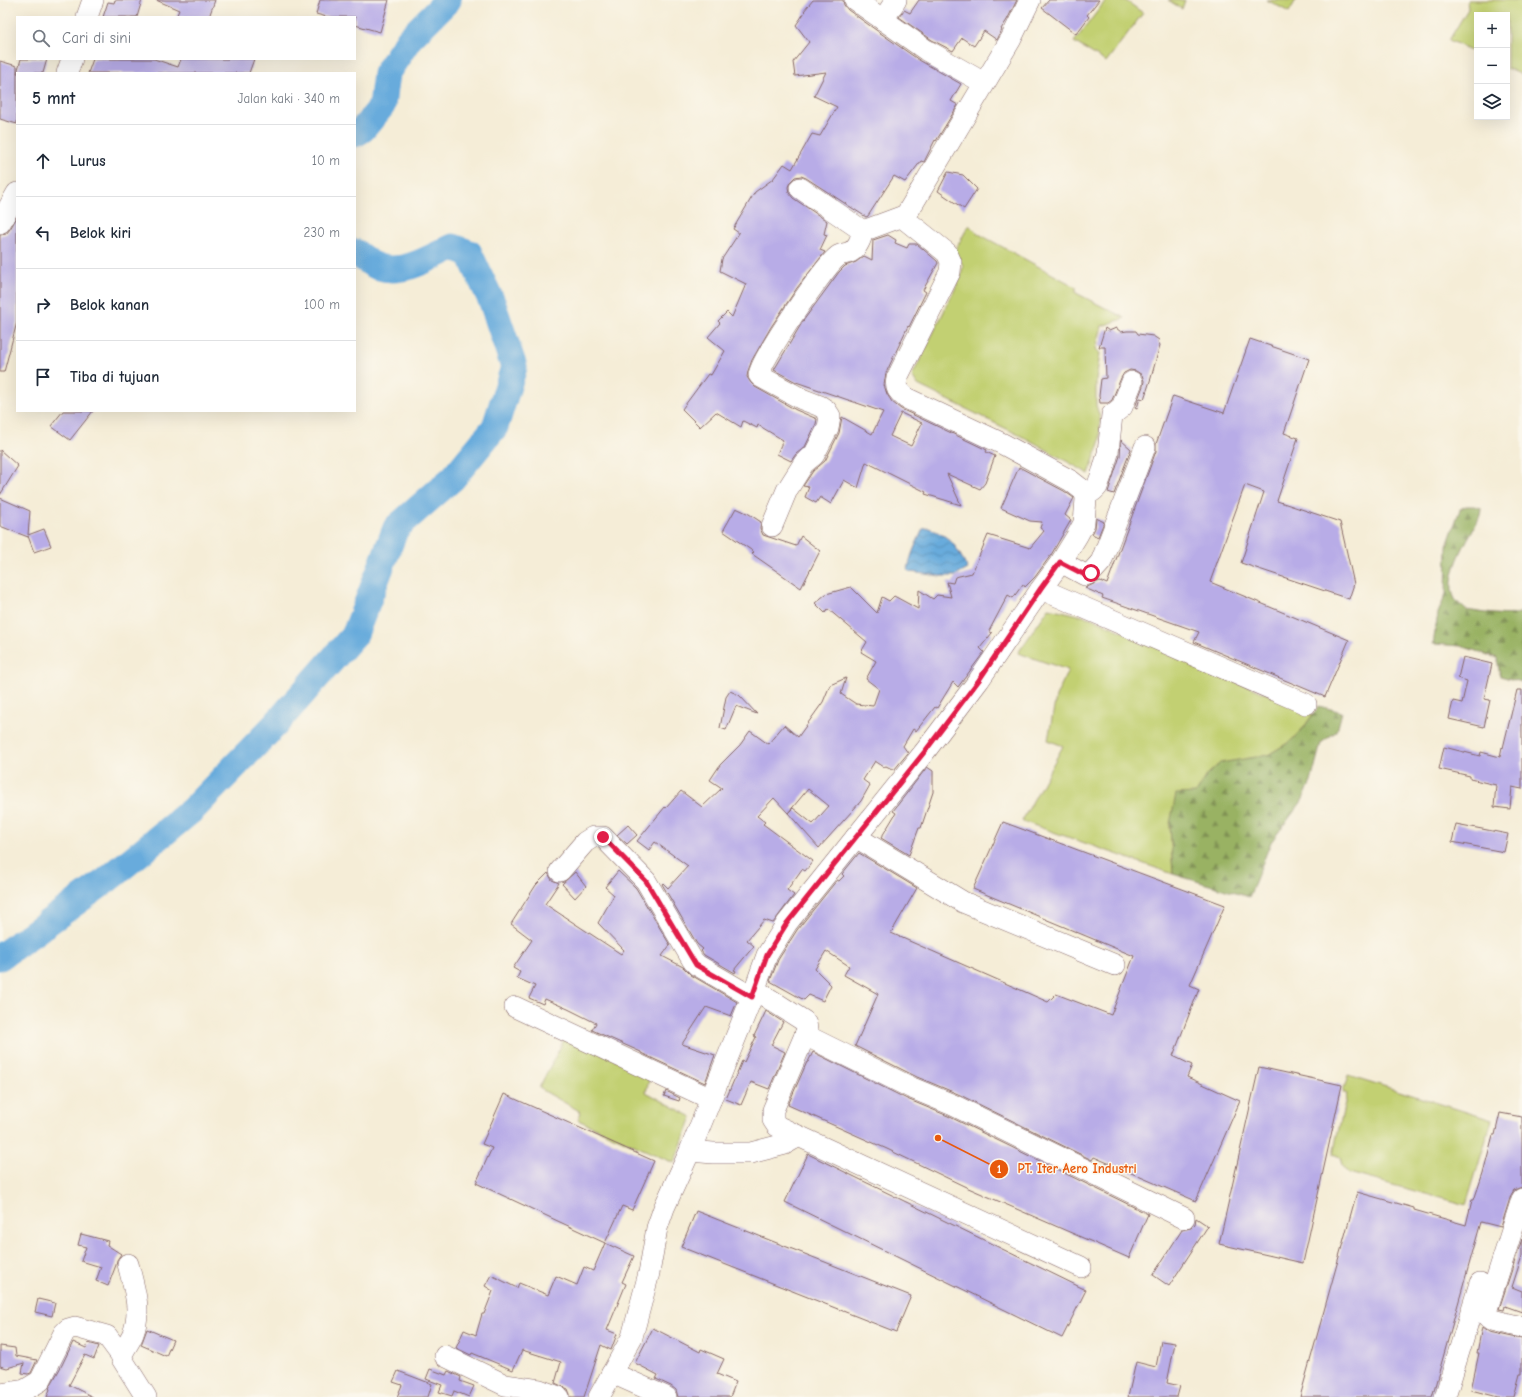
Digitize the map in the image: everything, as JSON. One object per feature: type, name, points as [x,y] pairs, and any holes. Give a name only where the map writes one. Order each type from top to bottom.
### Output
[{"type":"street","points":[[87,16],[93,0]]},
{"type":"street","points":[[855,0],[926,50],[984,83]]},
{"type":"street","points":[[883,20],[896,0]]},
{"type":"street","points":[[863,231],[906,215],[1011,39],[1030,0]]},
{"type":"street","points":[[67,72],[72,60]]},
{"type":"street","points":[[800,188],[863,231]]},
{"type":"street","points":[[0,223],[16,195]]},
{"type":"street","points":[[599,1397],[632,1337],[664,1208],[690,1151],[767,955],[787,923],[926,750],[979,680],[1060,562],[1084,523],[1086,499],[1085,492],[1071,481],[1003,444],[906,398],[897,390],[896,385],[899,373],[950,272],[951,262],[947,253],[907,221],[906,215]]},
{"type":"street","points":[[772,526],[787,490],[804,463],[814,455],[828,428],[830,416],[826,410],[820,406],[788,392],[761,377],[759,373],[767,356],[824,272],[837,256],[852,251],[860,241],[863,231]]},
{"type":"street","points":[[1085,492],[1092,491],[1097,487],[1108,453],[1112,415],[1122,407],[1132,382]]},
{"type":"street","points":[[1060,562],[1085,575],[1091,573],[1101,562],[1145,447]]},
{"type":"street","points":[[1041,588],[1306,704]]},
{"type":"street","points":[[560,871],[585,842],[593,837],[603,837],[646,881],[696,965],[753,993],[804,1021],[807,1028],[805,1035],[773,1110],[773,1120],[777,1126],[1081,1267]]},
{"type":"street","points":[[856,837],[963,902],[1115,965]]},
{"type":"street","points":[[515,1007],[711,1099]]},
{"type":"street","points":[[805,1035],[912,1088],[953,1105],[1184,1218]]},
{"type":"street","points":[[690,1151],[713,1153],[752,1153],[785,1144],[797,1136]]},
{"type":"street","points":[[1522,1199],[1486,1312],[1488,1317],[1492,1320],[1522,1326]]},
{"type":"street","points":[[1445,1397],[1490,1253]]},
{"type":"street","points":[[121,1355],[133,1336],[138,1315],[137,1299],[128,1264]]},
{"type":"street","points":[[0,1394],[24,1390],[40,1381],[64,1334],[68,1330],[75,1327],[107,1336],[121,1355],[124,1365],[135,1378],[146,1397]]},
{"type":"street","points":[[445,1356],[505,1385],[540,1390],[559,1397]]},
{"type":"street","points":[[612,1373],[666,1397]]},
{"type":"green space","points":[[1106,0],[1125,0],[1143,13],[1106,62],[1074,42]]},
{"type":"green space","points":[[1168,0],[1185,0],[1182,9]]},
{"type":"green space","points":[[1267,0],[1296,0],[1289,12]]},
{"type":"green space","points":[[1467,0],[1522,0],[1522,75],[1510,69],[1510,12],[1474,12],[1474,52],[1449,40],[1468,9]]},
{"type":"green space","points":[[969,225],[977,233],[1076,287],[1076,293],[1125,318],[1102,326],[1096,349],[1100,353],[1096,380],[1096,405],[1100,418],[1100,440],[1089,474],[1033,442],[918,385],[912,376],[961,277],[963,265],[954,252]]},
{"type":"green space","points":[[1466,506],[1481,508],[1481,512],[1478,521],[1463,547],[1453,573],[1452,590],[1454,597],[1466,610],[1503,615],[1522,612],[1522,682],[1500,676],[1497,658],[1461,646],[1433,644],[1438,613],[1446,594],[1447,546],[1460,509]]},
{"type":"green space","points":[[1049,608],[1091,618],[1313,714],[1304,727],[1291,741],[1268,755],[1245,760],[1208,774],[1196,793],[1170,824],[1173,874],[1022,821],[1063,746],[1048,740],[1056,697],[1068,670],[1018,653]]},
{"type":"green space","points":[[1319,706],[1342,712],[1337,731],[1321,743],[1311,782],[1302,801],[1271,842],[1249,897],[1173,874],[1170,824],[1176,794],[1196,793],[1208,774],[1220,763],[1268,755],[1291,741],[1304,727]]},
{"type":"green space","points":[[566,1036],[650,1076],[646,1092],[692,1117],[674,1163],[578,1120],[581,1112],[539,1088]]},
{"type":"green space","points":[[1348,1075],[1492,1120],[1466,1205],[1349,1173],[1342,1165],[1340,1157],[1333,1154],[1347,1094],[1343,1092]]},
{"type":"water","points":[[929,528],[944,536],[953,544],[968,569],[955,576],[940,576],[910,572],[908,570],[912,554],[923,529]]},
{"type":"building","points":[[115,0],[142,0],[137,16],[103,16],[108,2],[114,3]]},
{"type":"building","points":[[156,0],[215,0],[209,16],[176,16],[179,10]]},
{"type":"building","points":[[320,0],[389,0],[380,32],[356,25],[356,16],[323,16],[316,14]]},
{"type":"building","points":[[813,0],[843,0],[844,5],[848,10],[876,30],[919,60],[961,84],[951,101],[958,105],[936,141],[935,140],[924,162],[921,161],[905,182],[894,176],[868,216],[866,217],[806,178],[801,176],[795,177],[790,182],[788,187],[789,193],[793,198],[827,221],[824,234],[827,235],[820,250],[825,252],[797,288],[771,327],[752,360],[747,377],[755,387],[796,410],[817,419],[805,447],[796,454],[791,461],[777,454],[783,440],[758,425],[757,428],[743,421],[741,427],[716,412],[700,427],[682,409],[708,374],[711,375],[725,351],[708,337],[720,323],[718,321],[727,312],[732,317],[746,284],[720,271],[722,259],[739,233],[733,229],[755,192],[773,179],[784,164],[792,169],[812,134],[820,136],[837,107],[814,96],[826,72],[795,76],[793,62],[809,42],[796,25],[805,12],[804,11]]},
{"type":"building","points":[[919,0],[1017,0],[1001,29],[1002,30],[997,40],[984,31],[974,46],[962,38],[953,51],[932,40],[899,17],[904,10],[910,13]]},
{"type":"building","points":[[1049,0],[1099,0],[1087,15],[1089,17],[1076,34],[1042,8]]},
{"type":"building","points":[[21,60],[47,60],[43,72],[17,72]]},
{"type":"building","points":[[93,60],[157,60],[178,67],[181,60],[254,60],[249,72],[88,72]]},
{"type":"building","points":[[0,61],[17,66],[17,72],[16,124],[0,119]]},
{"type":"building","points":[[948,172],[963,175],[977,189],[964,209],[938,191]]},
{"type":"building","points":[[16,219],[16,326],[4,372],[0,372],[0,235],[6,234]]},
{"type":"building","points":[[888,235],[896,240],[895,243],[907,248],[909,244],[917,244],[938,263],[923,290],[926,292],[886,373],[884,385],[892,402],[901,409],[987,450],[986,452],[995,456],[985,483],[980,489],[947,474],[961,505],[925,494],[926,492],[866,462],[858,488],[844,480],[831,504],[820,497],[816,503],[805,497],[809,487],[803,486],[813,471],[825,461],[839,433],[842,417],[872,434],[883,412],[796,382],[774,370],[803,321],[839,272],[845,266],[856,262],[864,256],[872,260],[873,240]],"holes":[[[901,413],[922,423],[911,446],[890,436]]]},
{"type":"building","points":[[1105,328],[1109,331],[1116,328],[1121,332],[1136,331],[1138,334],[1153,336],[1159,340],[1158,342],[1160,345],[1151,378],[1144,399],[1140,398],[1137,408],[1135,407],[1144,381],[1142,375],[1136,371],[1130,370],[1124,373],[1121,378],[1112,400],[1108,403],[1100,403],[1099,396],[1101,379],[1106,378],[1105,347],[1099,347]]},
{"type":"building","points":[[1250,339],[1309,359],[1284,433],[1298,438],[1277,501],[1340,522],[1354,584],[1349,599],[1241,563],[1264,492],[1245,485],[1210,582],[1349,640],[1325,697],[1194,642],[1199,632],[1102,598],[1103,596],[1085,588],[1100,581],[1107,584],[1156,451],[1156,444],[1173,396],[1224,413]]},
{"type":"building","points":[[62,412],[92,412],[70,440],[51,426]]},
{"type":"building","points":[[1121,440],[1131,449],[1114,494],[1108,492],[1120,456]]},
{"type":"building","points":[[0,450],[18,466],[0,495]]},
{"type":"building","points":[[1019,467],[1074,498],[1065,515],[1071,520],[1051,555],[1035,577],[1025,587],[1023,584],[1013,598],[1008,595],[989,631],[992,633],[980,648],[984,652],[958,687],[953,682],[937,708],[935,707],[916,731],[913,729],[903,746],[908,753],[894,770],[886,766],[884,767],[875,761],[863,780],[870,785],[861,801],[819,848],[774,798],[757,816],[765,822],[763,824],[813,861],[805,871],[802,869],[787,890],[794,895],[773,923],[764,920],[747,940],[754,946],[734,970],[736,971],[735,973],[704,955],[701,951],[703,949],[697,944],[662,884],[663,883],[668,888],[688,866],[655,842],[649,850],[637,841],[665,807],[666,808],[681,791],[702,807],[722,788],[710,780],[720,765],[740,745],[750,731],[768,744],[784,725],[798,737],[823,702],[830,685],[846,678],[841,694],[856,704],[873,706],[879,689],[866,679],[876,661],[861,652],[867,642],[828,609],[825,613],[815,603],[826,594],[851,587],[877,613],[882,597],[889,601],[894,596],[918,609],[919,590],[933,599],[937,595],[951,597],[947,582],[953,583],[955,577],[972,573],[988,535],[1030,548],[1044,531],[1040,528],[1042,522],[1030,521],[1001,508]],"holes":[[[808,789],[829,806],[813,824],[793,808],[788,813]]]},
{"type":"building","points":[[0,498],[30,511],[28,535],[44,529],[51,546],[34,552],[28,536],[0,526]]},
{"type":"building","points":[[736,508],[761,522],[760,528],[763,535],[796,546],[801,536],[820,551],[801,588],[752,554],[754,552],[723,531]]},
{"type":"building","points":[[1096,518],[1104,522],[1098,537],[1092,534],[1095,528]]},
{"type":"building","points":[[1463,657],[1492,664],[1484,699],[1490,700],[1484,727],[1449,719],[1453,701],[1462,703],[1467,681],[1458,678]]},
{"type":"building","points":[[1517,690],[1522,690],[1522,789],[1512,787],[1510,809],[1494,807],[1496,785],[1470,779],[1470,776],[1439,769],[1444,747],[1480,756],[1481,752],[1500,757]]},
{"type":"building","points":[[730,691],[739,695],[757,714],[736,706],[726,730],[720,728],[726,697]]},
{"type":"building","points":[[927,767],[933,771],[933,792],[921,828],[919,828],[909,855],[881,838],[896,813],[893,811]]},
{"type":"building","points":[[1003,822],[1225,905],[1190,985],[1199,989],[1173,1056],[1192,1065],[1187,1077],[1240,1101],[1196,1201],[1094,1157],[1092,1160],[958,1094],[917,1077],[855,1046],[878,994],[844,975],[849,966],[826,951],[815,969],[831,985],[823,1001],[809,995],[804,1000],[770,981],[778,960],[797,930],[837,880],[839,881],[844,876],[842,874],[859,853],[917,888],[891,933],[1048,1002],[1056,994],[1111,1015],[1134,956],[973,889]]},
{"type":"building","points":[[1456,824],[1508,834],[1504,852],[1452,842]]},
{"type":"building","points":[[628,825],[637,835],[627,844],[617,835]]},
{"type":"building","points":[[618,871],[636,888],[670,945],[662,956],[683,967],[691,975],[737,1002],[731,1016],[706,1007],[682,1044],[715,1055],[705,1083],[592,1030],[596,1023],[568,1009],[545,999],[543,1004],[529,998],[535,986],[517,978],[520,972],[513,968],[532,940],[511,924],[536,885],[548,873],[552,880],[559,883],[545,904],[621,954],[624,950],[598,923],[614,895],[605,887]]},
{"type":"building","points":[[575,872],[586,886],[575,898],[562,884]]},
{"type":"building","points":[[766,1011],[783,1022],[771,1045],[785,1052],[769,1089],[751,1082],[741,1105],[726,1099],[742,1061],[744,1062],[756,1037],[754,1036]]},
{"type":"building","points":[[813,1052],[907,1099],[948,1116],[1148,1214],[1129,1258],[966,1187],[887,1149],[788,1105]]},
{"type":"building","points":[[1259,1067],[1342,1085],[1303,1263],[1219,1244]]},
{"type":"building","points":[[666,1091],[680,1098],[679,1101],[664,1096]]},
{"type":"building","points":[[504,1094],[654,1161],[632,1210],[622,1206],[605,1243],[476,1183],[492,1148],[482,1144]]},
{"type":"building","points":[[1500,1113],[1522,1117],[1522,1187],[1514,1190],[1511,1195],[1501,1227],[1481,1222],[1432,1397],[1300,1397],[1357,1192],[1414,1208],[1414,1210],[1466,1225],[1472,1200],[1474,1200],[1483,1173],[1493,1135],[1495,1135]]},
{"type":"building","points":[[808,1154],[1086,1290],[1062,1338],[785,1202]]},
{"type":"building","points":[[696,1211],[911,1296],[896,1332],[681,1247]]},
{"type":"building","points":[[1196,1218],[1208,1226],[1169,1286],[1153,1275],[1182,1230],[1191,1228],[1195,1224]]},
{"type":"building","points":[[81,1234],[108,1241],[107,1245],[121,1254],[117,1260],[108,1286],[96,1281],[101,1267],[81,1261],[86,1247],[78,1245]]},
{"type":"building","points":[[1522,1239],[1522,1256],[1512,1287],[1522,1291],[1522,1312],[1505,1306],[1504,1310],[1499,1309]]},
{"type":"building","points":[[605,1243],[634,1256],[622,1282],[626,1284],[607,1330],[617,1334],[611,1350],[601,1345],[584,1397],[571,1397],[568,1389],[555,1383],[561,1362],[522,1350],[513,1370],[456,1348],[464,1330],[476,1335],[482,1314],[484,1314],[493,1291],[485,1286],[491,1275],[517,1288],[519,1283],[548,1295],[556,1276],[577,1285],[584,1267],[593,1271]]},
{"type":"building","points":[[38,1299],[55,1303],[52,1316],[35,1312]]},
{"type":"building","points":[[1482,1327],[1489,1332],[1522,1339],[1522,1374],[1520,1374],[1514,1397],[1498,1397],[1471,1390],[1479,1353],[1477,1353]]},
{"type":"building","points":[[653,1328],[700,1352],[701,1349],[724,1359],[717,1374],[736,1382],[730,1397],[678,1397],[676,1390],[656,1379],[658,1375],[635,1363]]},
{"type":"building","points":[[147,1329],[173,1340],[166,1356],[141,1345]]},
{"type":"building","points":[[1161,1341],[1175,1343],[1167,1383],[1180,1386],[1177,1397],[1128,1397],[1136,1362],[1156,1367]]},
{"type":"building","points":[[73,1342],[86,1348],[88,1343],[99,1346],[94,1359],[85,1355],[69,1385],[93,1397],[47,1397],[49,1388]]},
{"type":"building","points":[[0,1346],[15,1348],[16,1356],[37,1360],[31,1373],[22,1373],[24,1363],[7,1368],[0,1366]]},
{"type":"building","points":[[430,1369],[446,1375],[448,1371],[461,1377],[460,1381],[474,1386],[469,1397],[454,1391],[452,1396],[439,1392],[442,1385],[426,1379]]},
{"type":"building","points":[[398,1371],[432,1384],[428,1397],[397,1397],[402,1385],[393,1382]]},
{"type":"waterway","points":[[356,133],[363,129],[382,106],[386,74],[409,39],[448,0]]},
{"type":"waterway","points":[[0,957],[107,880],[192,810],[274,726],[355,634],[396,528],[453,478],[495,427],[514,367],[492,302],[469,253],[453,247],[417,264],[398,269],[388,269],[373,265],[356,253]]},
{"type":"place","name":"PT. Iter Aero Industri","points":[[938,1138]]},
{"type":"route","points":[[603,837],[646,881],[696,965],[752,997],[767,955],[787,923],[926,750],[979,680],[1060,562],[1085,575],[1091,573]]}]
